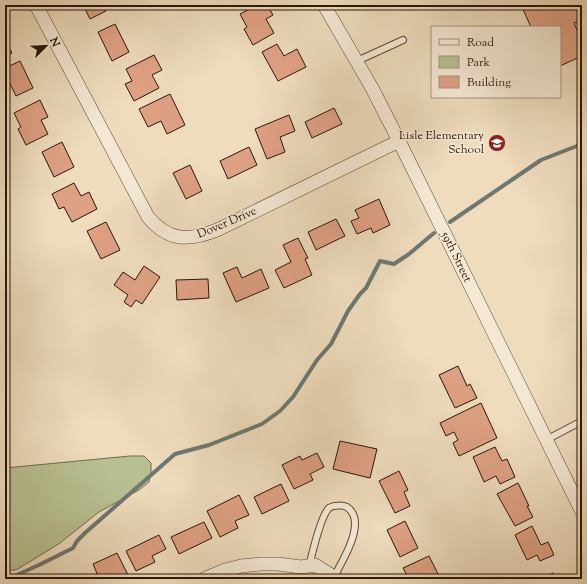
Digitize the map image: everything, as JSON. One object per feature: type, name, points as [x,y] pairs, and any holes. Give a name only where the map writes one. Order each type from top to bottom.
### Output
[{"type":"street","name":"Dover Drive","points":[[36,5],[148,217],[168,234],[176,237],[196,237],[217,230],[399,141]]},
{"type":"street","name":"59th Street","points":[[324,5],[357,61],[399,141],[582,512]]},
{"type":"street","points":[[204,579],[225,570],[241,566],[261,564],[315,565],[334,577]]},
{"type":"lane","points":[[357,61],[403,40]]},
{"type":"lane","points":[[546,440],[582,421]]},
{"type":"lane","points":[[309,566],[324,517],[329,508],[335,506],[345,506],[351,511],[354,520],[355,532],[352,543],[334,577]]},
{"type":"green space","points":[[130,456],[144,456],[151,463],[149,482],[139,490],[99,512],[60,543],[18,569],[5,572],[5,468]]},
{"type":"building","points":[[83,5],[103,5],[106,11],[90,19]]},
{"type":"building","points":[[257,5],[267,5],[273,15],[266,19],[274,33],[253,45],[244,29],[247,27],[240,14]]},
{"type":"building","points":[[521,5],[582,5],[582,20],[574,23],[582,41],[582,56],[561,66],[561,26],[531,26]]},
{"type":"building","points":[[115,24],[129,52],[112,61],[98,32]]},
{"type":"building","points":[[5,40],[12,53],[5,56]]},
{"type":"building","points":[[277,44],[284,56],[297,49],[306,67],[278,81],[262,52]]},
{"type":"building","points":[[154,55],[162,70],[152,75],[159,88],[134,101],[125,84],[132,81],[126,69]]},
{"type":"building","points":[[20,61],[33,88],[16,96],[5,73],[5,68]]},
{"type":"building","points":[[170,94],[185,125],[167,134],[161,121],[148,127],[139,109]]},
{"type":"building","points":[[40,100],[48,117],[41,120],[48,134],[26,145],[18,129],[21,127],[14,113]]},
{"type":"building","points":[[334,108],[342,124],[312,138],[305,122]]},
{"type":"building","points":[[289,115],[295,131],[280,137],[285,152],[267,159],[255,129]]},
{"type":"building","points":[[62,142],[74,167],[54,177],[42,152]]},
{"type":"building","points":[[249,147],[257,165],[228,179],[220,161]]},
{"type":"building","points":[[190,165],[202,191],[186,199],[173,173]]},
{"type":"building","points":[[74,183],[81,196],[89,192],[97,209],[72,222],[64,207],[59,209],[52,194]]},
{"type":"building","points":[[379,199],[390,225],[373,233],[371,228],[357,234],[351,221],[359,218],[355,210]]},
{"type":"building","points":[[336,219],[345,236],[316,250],[308,232]]},
{"type":"building","points":[[106,222],[120,250],[101,259],[87,231]]},
{"type":"building","points":[[298,238],[308,258],[305,259],[312,275],[284,288],[275,270],[291,262],[283,245]]},
{"type":"building","points":[[144,266],[160,277],[142,304],[136,300],[131,307],[124,302],[128,295],[114,285],[123,272],[135,280]]},
{"type":"building","points":[[237,267],[242,278],[261,269],[269,288],[236,302],[223,273]]},
{"type":"building","points":[[208,279],[209,298],[177,300],[176,280]]},
{"type":"building","points":[[458,366],[467,386],[470,384],[477,398],[455,408],[439,375]]},
{"type":"building","points":[[481,403],[497,438],[459,456],[453,443],[458,440],[454,432],[446,436],[440,423]]},
{"type":"building","points":[[340,441],[377,449],[370,478],[333,469]]},
{"type":"building","points":[[495,447],[502,461],[507,459],[515,477],[500,484],[496,476],[484,482],[473,457]]},
{"type":"building","points":[[317,453],[324,467],[310,474],[313,480],[294,489],[282,465],[300,456],[302,460]]},
{"type":"building","points":[[399,471],[408,490],[404,492],[410,506],[395,513],[379,481]]},
{"type":"building","points":[[518,483],[533,517],[515,526],[497,494]]},
{"type":"building","points":[[281,484],[289,501],[262,514],[254,497]]},
{"type":"building","points":[[239,495],[249,515],[235,521],[238,528],[220,537],[207,511]]},
{"type":"building","points":[[405,521],[418,548],[400,557],[387,530]]},
{"type":"building","points":[[204,522],[212,538],[179,554],[171,537]]},
{"type":"building","points":[[532,526],[541,545],[548,542],[554,555],[540,561],[537,555],[527,560],[515,535]]},
{"type":"building","points":[[159,535],[166,549],[152,556],[155,562],[136,571],[126,551]]},
{"type":"building","points":[[117,553],[130,579],[92,579],[98,576],[93,564]]},
{"type":"building","points":[[429,556],[438,574],[434,575],[436,579],[409,579],[403,568]]},
{"type":"building","points":[[553,573],[556,579],[541,579]]},
{"type":"waterway","points":[[450,222],[541,160],[582,144]]},
{"type":"waterway","points":[[8,579],[73,548],[77,541],[85,533],[175,454],[209,445],[262,424],[280,411],[293,397],[317,360],[331,344],[348,311],[366,288],[380,261],[394,264],[409,254],[434,233]]},
{"type":"place","name":"Lisle Elementary School","points":[[497,143]]}]
